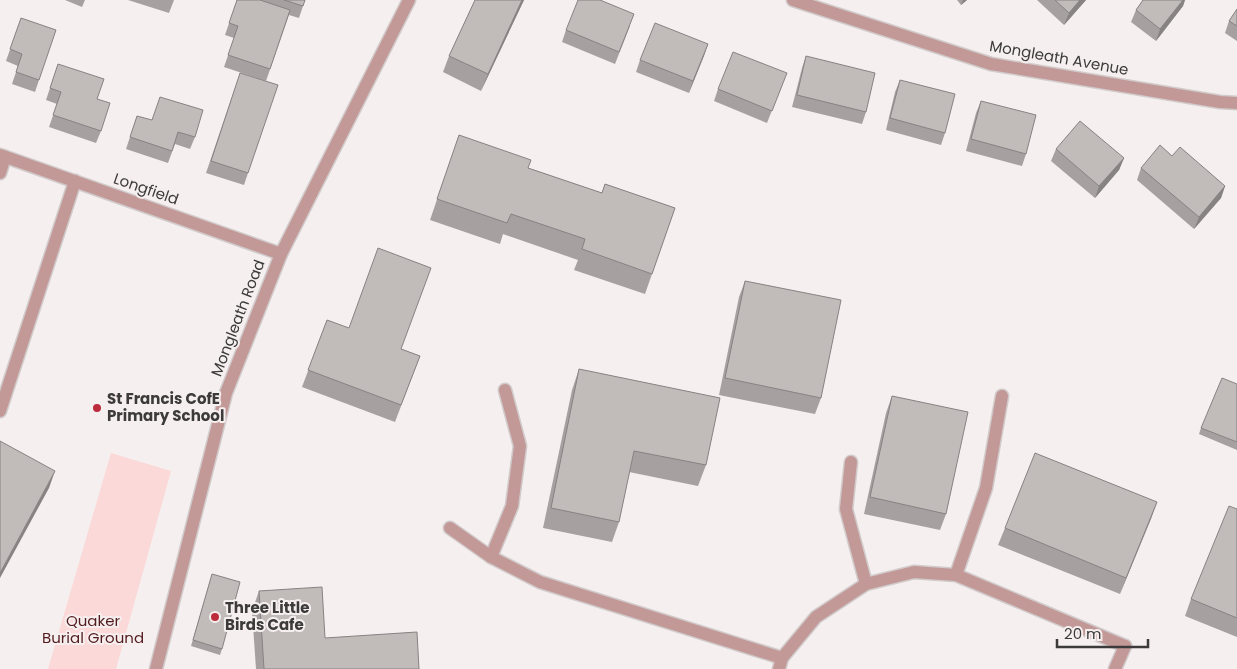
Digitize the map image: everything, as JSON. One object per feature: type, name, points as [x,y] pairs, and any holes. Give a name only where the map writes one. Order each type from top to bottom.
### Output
[{"type":"street","name":"Mongleath Road","points":[[156,669],[226,393],[281,254],[409,0]]},
{"type":"street","name":"Mongleath Avenue","points":[[793,0],[991,64],[1220,102],[1237,103]]},
{"type":"street","name":"Longfield","points":[[2,156],[281,254]]},
{"type":"street","points":[[0,173],[2,156]]},
{"type":"street","points":[[0,411],[75,181]]},
{"type":"street","points":[[491,557],[512,506],[520,446],[505,390]]},
{"type":"street","points":[[956,575],[986,488],[1002,396]]},
{"type":"street","points":[[851,462],[846,508],[866,584]]},
{"type":"street","points":[[450,528],[491,557],[540,582],[780,663],[816,616],[866,584],[914,572],[956,575],[1125,646],[1115,669]]},
{"type":"green space","name":"Quaker Burial Ground","points":[[111,453],[171,471],[116,669],[48,669]]},
{"type":"building","points":[[237,0],[260,0],[290,10],[270,69],[228,55],[238,26],[229,23]]},
{"type":"building","points":[[284,0],[305,0],[303,6]]},
{"type":"building","points":[[475,0],[522,0],[488,74],[449,56]]},
{"type":"building","points":[[578,0],[600,0],[634,14],[619,52],[566,30]]},
{"type":"building","points":[[1055,0],[1080,0],[1069,13]]},
{"type":"building","points":[[1143,0],[1183,0],[1160,29],[1136,10]]},
{"type":"building","points":[[1237,9],[1237,26],[1229,21]]},
{"type":"building","points":[[21,18],[56,30],[39,80],[16,72],[22,54],[10,49]]},
{"type":"building","points":[[655,23],[708,44],[693,81],[640,60]]},
{"type":"building","points":[[733,52],[787,73],[772,111],[718,89]]},
{"type":"building","points":[[806,56],[875,73],[866,112],[797,95]]},
{"type":"building","points":[[58,64],[104,79],[97,99],[110,103],[101,131],[53,115],[61,92],[50,88]]},
{"type":"building","points":[[240,73],[278,85],[248,173],[211,161]]},
{"type":"building","points":[[900,80],[955,94],[945,133],[890,118]]},
{"type":"building","points":[[160,97],[203,110],[195,137],[178,132],[172,151],[130,137],[137,116],[152,120]]},
{"type":"building","points":[[981,101],[1036,115],[1026,154],[971,139]]},
{"type":"building","points":[[1080,121],[1124,158],[1099,186],[1056,149]]},
{"type":"building","points":[[459,135],[531,160],[528,168],[602,193],[605,184],[675,208],[652,274],[582,249],[585,239],[511,214],[507,223],[437,199]]},
{"type":"building","points":[[1160,145],[1172,156],[1180,147],[1225,186],[1199,217],[1141,168]]},
{"type":"building","points":[[378,248],[431,268],[401,349],[420,356],[401,405],[308,370],[327,320],[349,328]]},
{"type":"building","points":[[745,281],[841,300],[821,398],[725,378]]},
{"type":"building","points":[[579,369],[720,398],[706,465],[634,451],[619,522],[551,508]]},
{"type":"building","points":[[1222,378],[1237,384],[1237,442],[1201,428]]},
{"type":"building","points":[[892,396],[968,412],[946,514],[870,497]]},
{"type":"building","points":[[0,441],[55,471],[0,573]]},
{"type":"building","points":[[1035,453],[1157,502],[1126,578],[1005,528]]},
{"type":"building","points":[[1229,506],[1237,509],[1237,618],[1191,599]]},
{"type":"building","name":"Three Little Birds Cafe","points":[[212,574],[240,582],[222,649],[193,640]]},
{"type":"building","points":[[322,587],[325,638],[417,632],[419,669],[264,669],[259,591]]},
{"type":"place","name":"St Francis CofE Primary School","points":[[97,408]]},
{"type":"place","name":"Three Little Birds Cafe","points":[[215,617]]}]
